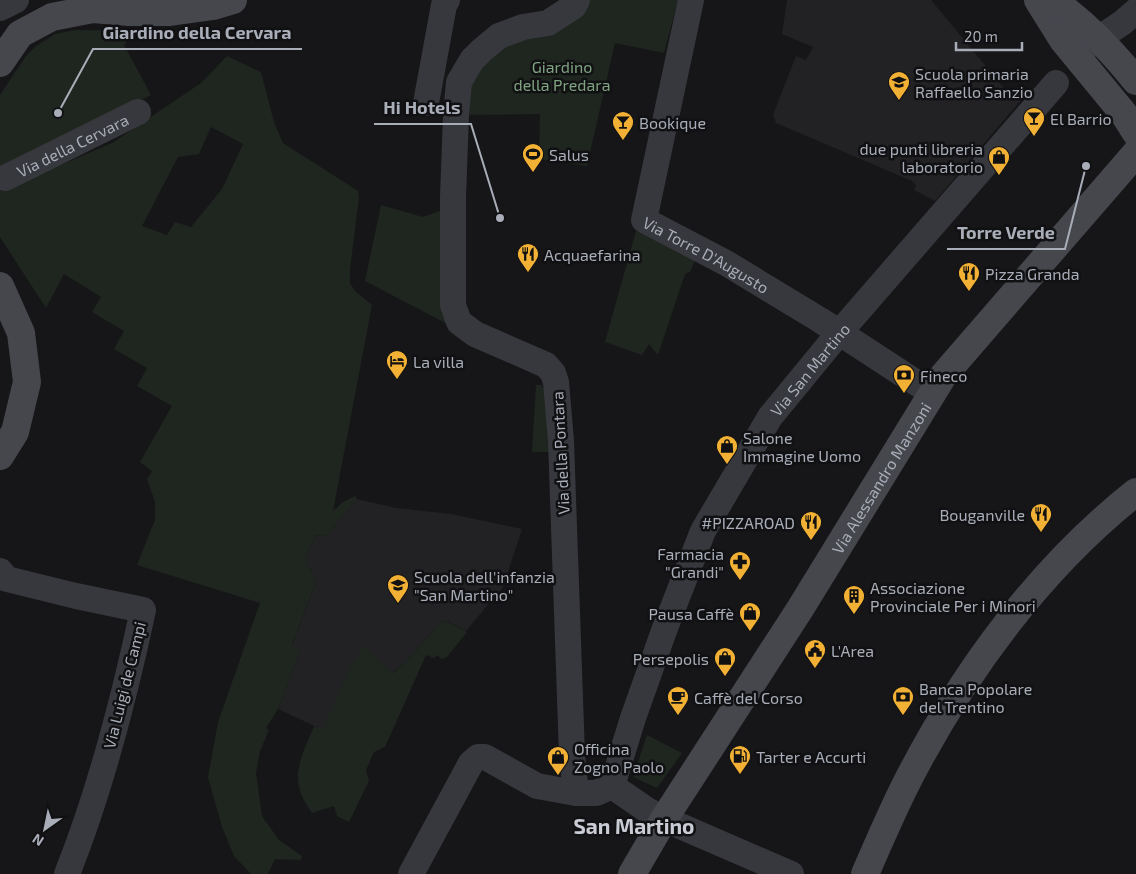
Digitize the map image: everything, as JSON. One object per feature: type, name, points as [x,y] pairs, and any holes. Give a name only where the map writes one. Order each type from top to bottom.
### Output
[{"type":"main road","points":[[1038,0],[1063,40],[1124,114],[1136,133]]},
{"type":"main road","points":[[1052,0],[1066,9],[1099,39],[1136,81]]},
{"type":"main road","points":[[0,63],[20,34],[52,17],[93,9],[129,12],[170,12],[219,2]]},
{"type":"main road","name":"Via Alessandro Manzoni","points":[[632,874],[664,818],[804,602],[943,376],[1136,153]]},
{"type":"main road","points":[[0,286],[21,333],[28,382],[15,432],[0,456]]},
{"type":"main road","points":[[865,874],[910,777],[936,730],[996,640],[1068,553],[1112,510],[1136,492]]},
{"type":"street","points":[[0,8],[16,0]]},
{"type":"street","points":[[426,104],[444,5],[447,0]]},
{"type":"street","name":"Via della Pontara","points":[[576,793],[572,755],[561,441],[556,382],[553,373],[546,365],[476,334],[459,322],[453,305],[453,197],[459,82],[472,60],[499,36],[523,27],[548,23],[574,6],[577,0]]},
{"type":"street","name":"Via Torre D'Augusto","points":[[691,0],[644,220],[719,259],[932,393]]},
{"type":"street","points":[[1075,54],[1099,39],[1136,11]]},
{"type":"street","name":"Via San Martino","points":[[612,786],[665,628],[703,531],[770,417],[839,333],[1056,83]]},
{"type":"street","name":"Via della Cervara","points":[[5,178],[138,112]]},
{"type":"street","name":"Via Luigi de Campi","points":[[0,570],[7,578],[76,596],[143,610],[126,688],[83,835],[67,874]]},
{"type":"street","points":[[411,874],[471,763],[478,757],[486,757],[536,786],[576,793],[596,793],[612,786],[648,810],[664,818],[788,873]]},
{"type":"shaded area","name":"Scuola primaria Raffaello Sanzio","points":[[787,0],[931,0],[1009,94],[1014,90],[1018,91],[1022,96],[1021,100],[935,201],[914,190],[916,185],[912,181],[776,123],[773,115],[796,56],[806,60],[813,47],[782,34]]},
{"type":"shaded area","name":"Scuola dell'infanzia \"San Martino\"","points":[[357,499],[396,508],[451,514],[522,529],[503,587],[466,631],[448,621],[440,623],[408,660],[323,730],[278,709],[300,652],[292,645],[316,582],[305,559],[316,535],[326,536]]},
{"type":"green space","name":"Giardino della Predara","points":[[583,0],[678,0],[664,53],[615,43],[587,166],[539,159],[540,114],[463,115],[465,95],[482,60]]},
{"type":"green space","points":[[75,30],[164,31],[161,37],[153,32],[149,37],[142,33],[138,38],[133,35],[124,45],[151,95],[0,172],[0,95],[26,56],[36,46],[55,34]]},
{"type":"green space","points":[[227,56],[261,72],[274,122],[283,143],[358,191],[359,197],[350,283],[355,291],[372,305],[333,511],[343,502],[355,496],[357,499],[326,536],[316,535],[305,559],[316,582],[292,644],[300,652],[278,709],[266,728],[269,730],[260,751],[256,773],[262,816],[279,840],[302,856],[301,860],[275,859],[268,874],[251,874],[234,856],[222,827],[208,777],[218,722],[260,603],[137,565],[155,520],[155,502],[147,479],[152,471],[140,462],[172,406],[137,386],[147,368],[114,349],[124,331],[92,312],[101,297],[64,274],[46,308],[0,237],[0,191],[112,143],[201,83]],"holes":[[[211,127],[243,144],[222,189],[191,227],[175,222],[167,235],[142,226],[178,157],[199,154]]]},
{"type":"green space","points":[[381,205],[423,217],[445,209],[453,327],[365,281]]},
{"type":"green space","points":[[636,231],[666,240],[697,256],[690,272],[685,274],[658,355],[649,344],[642,355],[605,342]]},
{"type":"green space","points":[[536,385],[541,385],[554,402],[553,452],[532,452]]},
{"type":"green space","points":[[447,621],[467,632],[447,657],[442,659],[437,655],[434,658],[426,655],[385,747],[374,752],[366,770],[369,781],[349,822],[337,816],[334,806],[312,813],[304,801],[298,780],[298,770],[304,750],[314,726],[323,729],[351,665],[364,646],[393,673],[408,660],[440,623]]},
{"type":"green space","points":[[647,735],[682,753],[657,788],[633,777]]},
{"type":"place","name":"Scuola primaria Raffaello Sanzio","points":[[899,101]]},
{"type":"place","name":"Giardino della Cervara","points":[[58,113]]},
{"type":"place","name":"El Barrio","points":[[1034,137]]},
{"type":"place","name":"Bookique","points":[[623,141]]},
{"type":"place","name":"Torre Verde","points":[[1086,166]]},
{"type":"place","name":"Salus","points":[[533,173]]},
{"type":"place","name":"due punti libreria laboratorio","points":[[999,176]]},
{"type":"place","name":"Hi Hotels","points":[[500,218]]},
{"type":"place","name":"Acquaefarina","points":[[528,273]]},
{"type":"place","name":"Pizza Granda","points":[[969,292]]},
{"type":"place","name":"La villa","points":[[397,380]]},
{"type":"place","name":"Fineco","points":[[904,394]]},
{"type":"place","name":"Salone Immagine Uomo","points":[[727,465]]},
{"type":"place","name":"Bouganville","points":[[1041,533]]},
{"type":"place","name":"#PIZZAROAD","points":[[811,541]]},
{"type":"place","name":"Farmacia \"Grandi\"","points":[[740,581]]},
{"type":"place","name":"Scuola dell'infanzia \"San Martino\"","points":[[398,604]]},
{"type":"place","name":"Associazione Provinciale Per i Minori","points":[[854,615]]},
{"type":"place","name":"Pausa Caffè","points":[[750,632]]},
{"type":"place","name":"L'Area","points":[[815,669]]},
{"type":"place","name":"Persepolis","points":[[725,677]]},
{"type":"place","name":"Caffè del Corso","points":[[678,716]]},
{"type":"place","name":"Banca Popolare del Trentino","points":[[903,716]]},
{"type":"place","name":"Tarter e Accurti","points":[[740,775]]},
{"type":"place","name":"Officina Zogno Paolo","points":[[558,776]]},
{"type":"district","name":"San Martino","points":[[634,825]]}]
